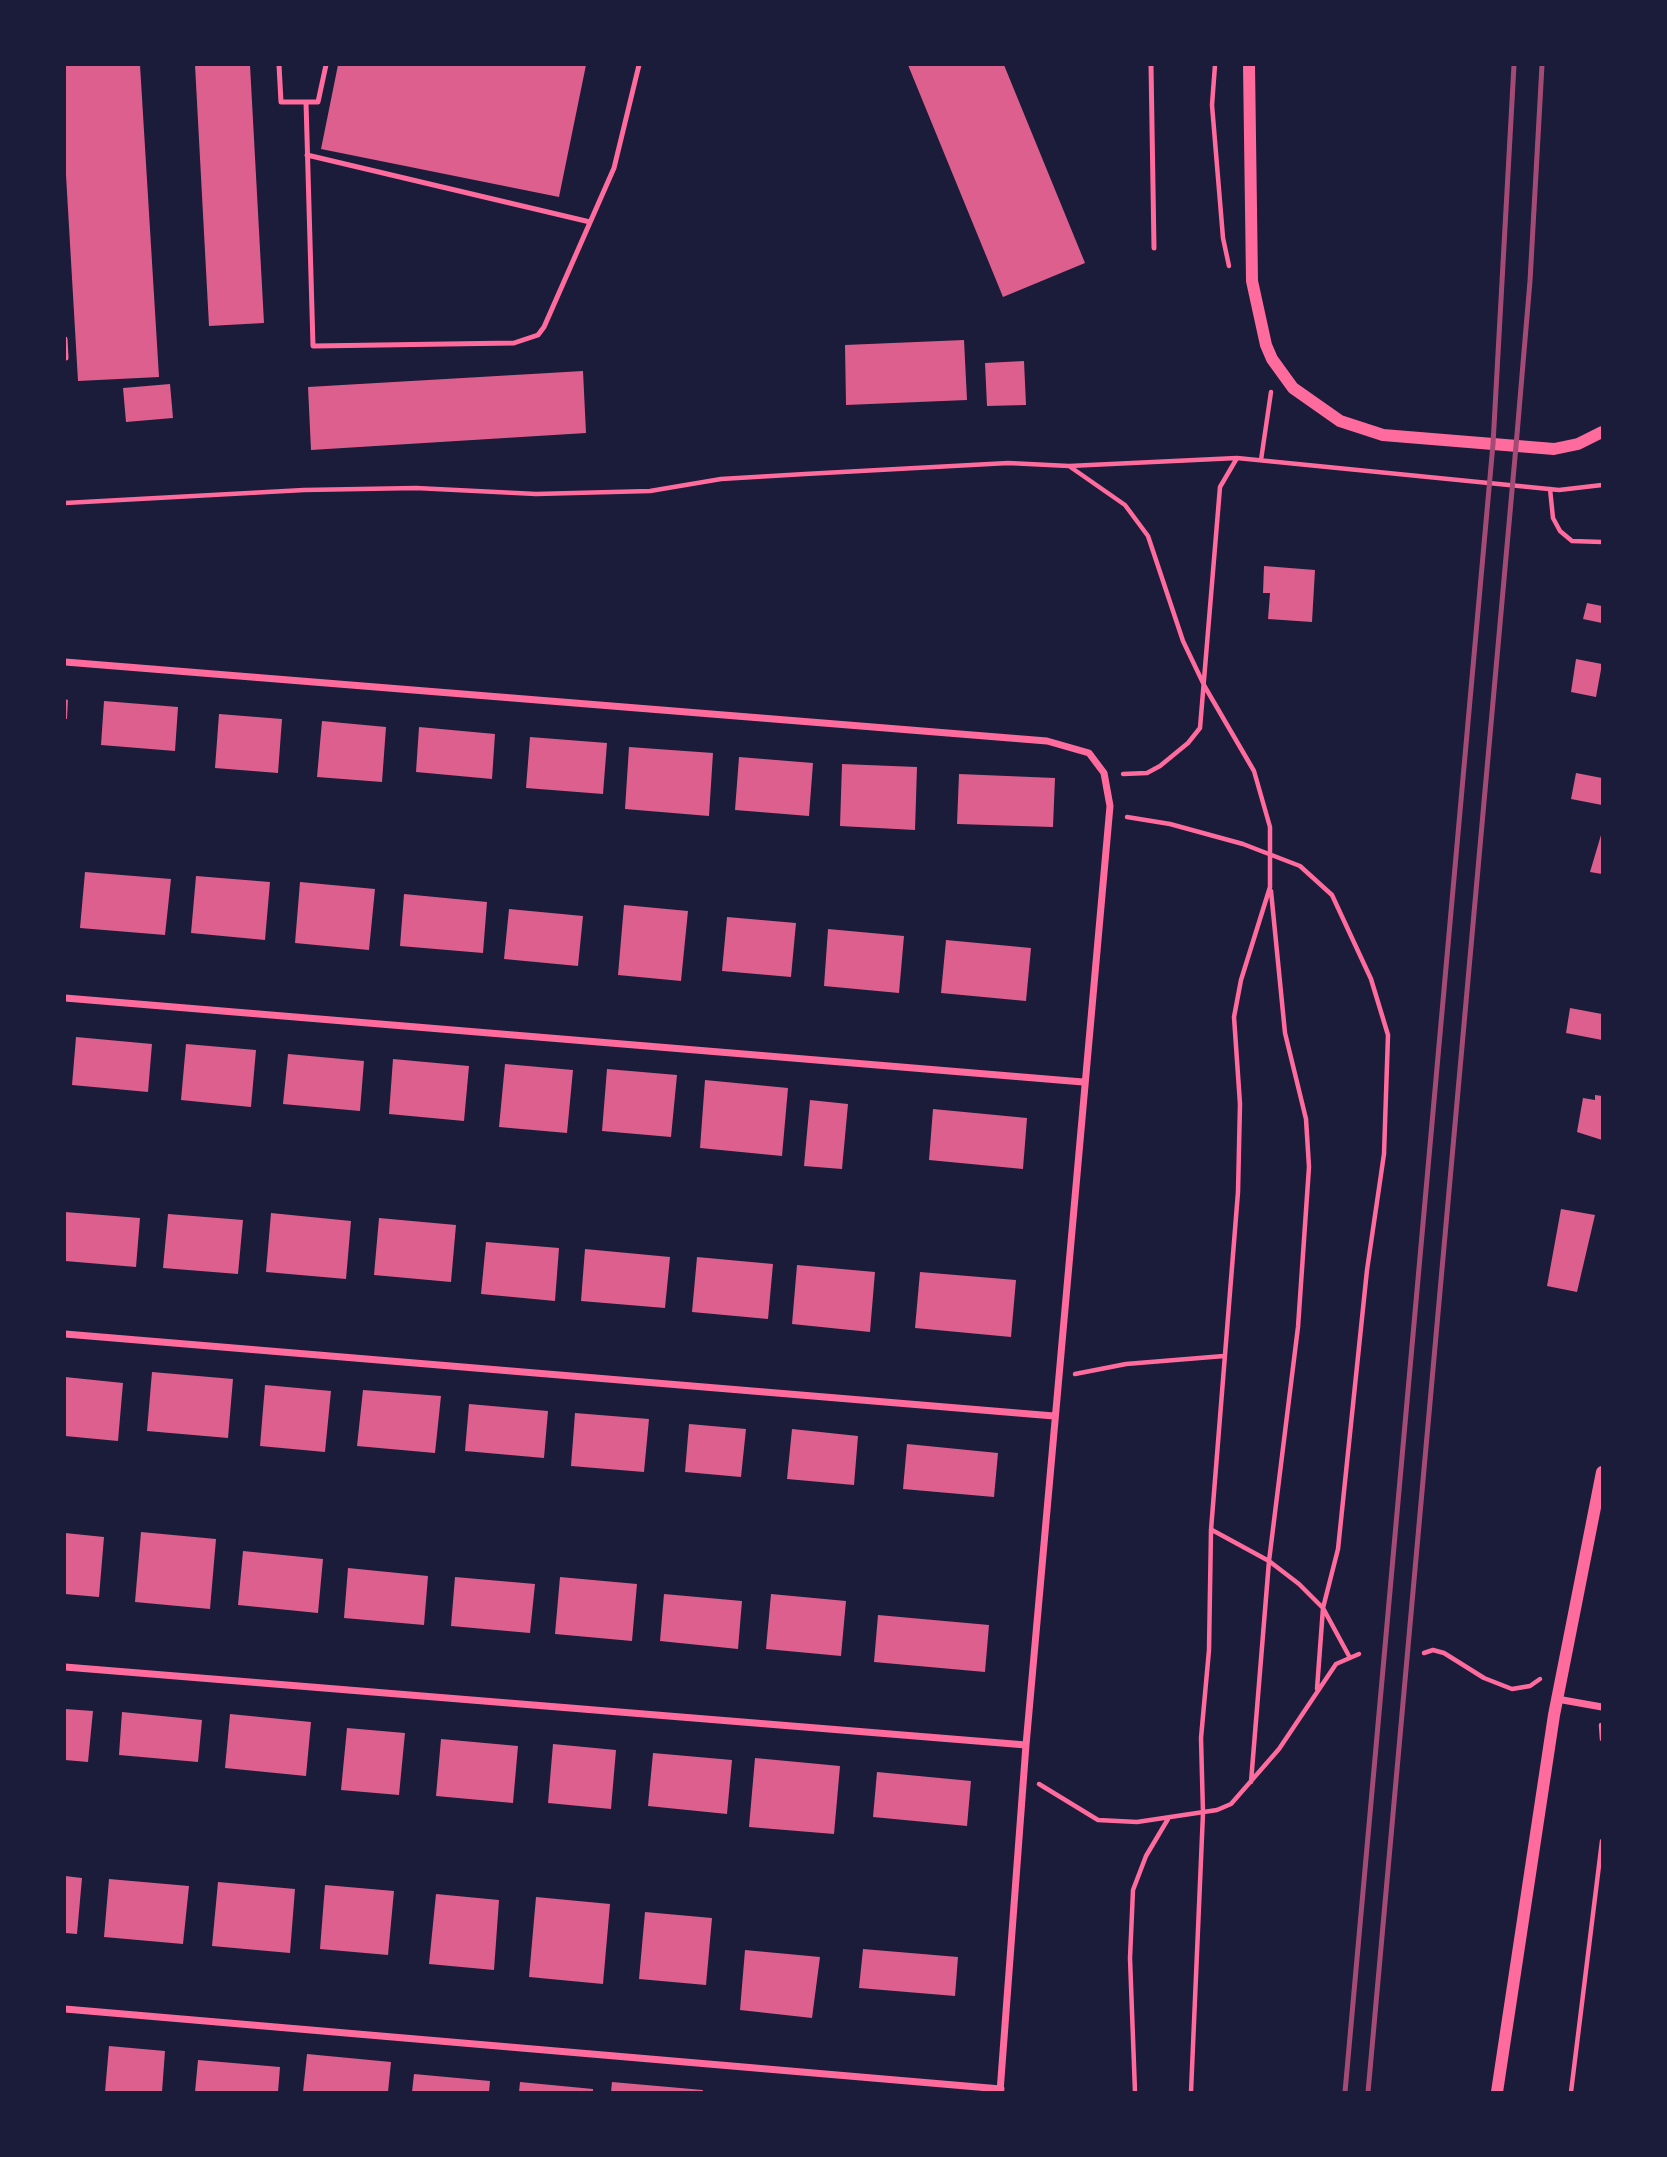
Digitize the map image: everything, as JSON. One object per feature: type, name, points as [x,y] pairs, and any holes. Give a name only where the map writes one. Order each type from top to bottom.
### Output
[{"type":"street","points":[[1250,65],[1252,281],[1266,345],[1283,375],[1301,395],[1327,414],[1370,433],[1554,449],[1578,444],[1602,432]]},
{"type":"street","points":[[65,662],[1047,741],[1089,753],[1104,773],[1109,815],[1057,1378],[1026,1745],[1001,2090],[65,2009]]},
{"type":"street","points":[[65,998],[1083,1082]]},
{"type":"street","points":[[65,1334],[1054,1416]]},
{"type":"street","points":[[1497,2092],[1557,1699],[1602,1472]]},
{"type":"street","points":[[65,1667],[1026,1745]]},
{"type":"street","points":[[1557,1699],[1602,1707]]},
{"type":"lane","points":[[279,65],[281,102],[318,103],[326,65]]},
{"type":"lane","points":[[306,102],[313,346],[525,341],[538,335],[544,327],[614,167],[639,65]]},
{"type":"lane","points":[[1151,65],[1154,248]]},
{"type":"lane","points":[[307,155],[590,222]]},
{"type":"lane","points":[[65,339],[66,358]]},
{"type":"path","points":[[1261,460],[1269,396],[1283,375]]},
{"type":"path","points":[[1104,773],[1147,773],[1188,743],[1199,728],[1205,687],[1220,487],[1237,458]]},
{"type":"path","points":[[65,503],[316,489],[416,488],[536,494],[650,491],[721,479],[806,474],[1008,463],[1069,466],[1237,458],[1550,489],[1602,485]]},
{"type":"path","points":[[1069,466],[1125,505],[1148,536],[1183,640],[1205,687],[1254,771],[1270,827],[1270,887],[1285,1033],[1307,1119],[1308,1167],[1298,1326],[1269,1561],[1251,1782]]},
{"type":"path","points":[[1550,489],[1553,517],[1560,531],[1572,541],[1602,542]]},
{"type":"path","points":[[1109,815],[1170,824],[1300,866],[1332,895],[1371,979],[1388,1035],[1382,1167],[1367,1270],[1342,1523],[1323,1608],[1317,1689]]},
{"type":"path","points":[[1191,2092],[1203,1813],[1201,1738],[1209,1650],[1211,1530],[1233,1276],[1240,1129],[1234,1017],[1241,981],[1270,887]]},
{"type":"path","points":[[1057,1378],[1126,1364],[1224,1356]]},
{"type":"path","points":[[1211,1530],[1269,1561],[1323,1608],[1349,1656]]},
{"type":"path","points":[[1424,1653],[1433,1650],[1444,1653],[1484,1678],[1512,1689],[1530,1686],[1541,1679],[1544,1670]]},
{"type":"path","points":[[1024,1771],[1049,1793],[1098,1820],[1136,1822],[1203,1813],[1231,1804],[1279,1749],[1336,1664],[1349,1656],[1359,1654]]},
{"type":"path","points":[[1135,2092],[1130,1958],[1133,1891],[1146,1856],[1168,1818]]},
{"type":"path","points":[[1571,2092],[1602,1841]]},
{"type":"building","points":[[65,65],[140,65],[159,377],[78,381],[65,158]]},
{"type":"building","points":[[195,65],[250,65],[264,323],[209,326]]},
{"type":"building","points":[[338,65],[586,65],[559,197],[321,149]]},
{"type":"building","points":[[908,65],[1004,65],[1085,263],[1003,297]]},
{"type":"building","points":[[964,340],[967,400],[846,405],[845,345]]},
{"type":"building","points":[[1024,361],[1026,405],[987,406],[985,363]]},
{"type":"building","points":[[583,371],[586,433],[311,450],[308,387]]},
{"type":"building","points":[[170,384],[173,418],[126,422],[123,388]]},
{"type":"building","points":[[1264,566],[1315,570],[1312,622],[1268,619],[1270,593],[1263,593]]},
{"type":"building","points":[[1587,603],[1602,606],[1602,623],[1583,619]]},
{"type":"building","points":[[1576,659],[1602,664],[1596,697],[1571,692]]},
{"type":"building","points":[[65,699],[68,700],[67,719],[65,719]]},
{"type":"building","points":[[104,701],[178,707],[175,751],[101,745]]},
{"type":"building","points":[[219,714],[282,719],[278,773],[215,768]]},
{"type":"building","points":[[322,721],[386,727],[382,782],[317,777]]},
{"type":"building","points":[[419,727],[495,734],[492,779],[416,772]]},
{"type":"building","points":[[530,737],[607,743],[603,794],[526,788]]},
{"type":"building","points":[[629,747],[713,753],[709,816],[625,809]]},
{"type":"building","points":[[739,757],[813,763],[809,816],[735,810]]},
{"type":"building","points":[[842,764],[917,767],[915,830],[840,826]]},
{"type":"building","points":[[1576,773],[1602,778],[1602,805],[1571,799]]},
{"type":"building","points":[[959,774],[1055,778],[1053,827],[957,824]]},
{"type":"building","points":[[1602,835],[1602,874],[1590,872]]},
{"type":"building","points":[[85,872],[171,879],[165,935],[80,928]]},
{"type":"building","points":[[196,876],[270,882],[265,940],[191,933]]},
{"type":"building","points":[[300,882],[375,889],[369,950],[295,943]]},
{"type":"building","points":[[404,894],[487,902],[483,953],[400,946]]},
{"type":"building","points":[[624,905],[688,911],[681,981],[618,975]]},
{"type":"building","points":[[509,909],[583,916],[578,966],[504,959]]},
{"type":"building","points":[[727,917],[796,923],[791,977],[722,971]]},
{"type":"building","points":[[828,929],[904,936],[899,993],[824,986]]},
{"type":"building","points":[[946,940],[1031,948],[1026,1001],[941,993]]},
{"type":"building","points":[[1570,1008],[1602,1014],[1602,1040],[1566,1033]]},
{"type":"building","points":[[76,1037],[152,1044],[148,1092],[72,1085]]},
{"type":"building","points":[[186,1044],[256,1050],[251,1107],[181,1100]]},
{"type":"building","points":[[288,1054],[364,1061],[360,1111],[283,1104]]},
{"type":"building","points":[[393,1059],[469,1066],[464,1121],[389,1114]]},
{"type":"building","points":[[505,1064],[573,1070],[567,1133],[499,1127]]},
{"type":"building","points":[[607,1069],[677,1075],[671,1137],[602,1131]]},
{"type":"building","points":[[705,1080],[788,1088],[782,1156],[700,1148]]},
{"type":"building","points":[[1595,1095],[1602,1096],[1602,1140],[1577,1132],[1583,1098],[1595,1100]]},
{"type":"building","points":[[810,1100],[848,1104],[842,1169],[804,1166]]},
{"type":"building","points":[[933,1109],[1027,1118],[1023,1169],[929,1160]]},
{"type":"building","points":[[1561,1209],[1595,1215],[1577,1292],[1547,1286]]},
{"type":"building","points":[[65,1212],[140,1218],[136,1267],[65,1261]]},
{"type":"building","points":[[271,1213],[351,1221],[346,1279],[266,1272]]},
{"type":"building","points":[[168,1214],[243,1220],[238,1274],[163,1268]]},
{"type":"building","points":[[379,1218],[456,1225],[451,1282],[374,1275]]},
{"type":"building","points":[[486,1242],[559,1248],[555,1301],[481,1294]]},
{"type":"building","points":[[585,1249],[670,1257],[665,1308],[581,1301]]},
{"type":"building","points":[[697,1257],[773,1264],[768,1319],[692,1312]]},
{"type":"building","points":[[797,1265],[875,1272],[870,1332],[792,1324]]},
{"type":"building","points":[[920,1272],[1016,1280],[1011,1337],[915,1328]]},
{"type":"building","points":[[152,1372],[233,1379],[228,1438],[147,1431]]},
{"type":"building","points":[[65,1377],[123,1383],[118,1441],[65,1436]]},
{"type":"building","points":[[265,1385],[331,1391],[325,1452],[260,1446]]},
{"type":"building","points":[[363,1390],[441,1396],[435,1453],[357,1446]]},
{"type":"building","points":[[469,1404],[548,1411],[544,1458],[465,1451]]},
{"type":"building","points":[[575,1413],[649,1419],[644,1472],[571,1466]]},
{"type":"building","points":[[689,1424],[746,1429],[741,1477],[685,1472]]},
{"type":"building","points":[[792,1429],[858,1436],[854,1485],[787,1479]]},
{"type":"building","points":[[907,1444],[998,1453],[994,1497],[903,1489]]},
{"type":"building","points":[[141,1532],[216,1539],[210,1609],[135,1602]]},
{"type":"building","points":[[65,1533],[104,1537],[99,1597],[65,1594]]},
{"type":"building","points":[[243,1551],[323,1559],[318,1613],[238,1605]]},
{"type":"building","points":[[348,1568],[428,1576],[424,1625],[344,1618]]},
{"type":"building","points":[[455,1577],[535,1584],[530,1633],[451,1626]]},
{"type":"building","points":[[560,1577],[637,1584],[632,1641],[555,1634]]},
{"type":"building","points":[[664,1594],[742,1601],[738,1649],[660,1641]]},
{"type":"building","points":[[771,1594],[846,1601],[841,1656],[766,1649]]},
{"type":"building","points":[[878,1615],[989,1625],[985,1672],[874,1662]]},
{"type":"building","points":[[65,1709],[93,1711],[88,1762],[65,1760]]},
{"type":"building","points":[[122,1712],[202,1720],[198,1762],[119,1755]]},
{"type":"building","points":[[230,1714],[311,1722],[306,1776],[225,1768]]},
{"type":"building","points":[[347,1728],[405,1733],[399,1795],[341,1790]]},
{"type":"building","points":[[441,1739],[518,1746],[513,1803],[436,1796]]},
{"type":"building","points":[[553,1744],[616,1750],[611,1809],[548,1803]]},
{"type":"building","points":[[653,1753],[732,1760],[727,1814],[648,1806]]},
{"type":"building","points":[[755,1758],[840,1766],[834,1834],[749,1827]]},
{"type":"building","points":[[877,1772],[971,1781],[967,1826],[873,1817]]},
{"type":"building","points":[[65,1876],[82,1878],[77,1934],[65,1933]]},
{"type":"building","points":[[109,1879],[189,1886],[183,1944],[104,1937]]},
{"type":"building","points":[[218,1882],[295,1889],[290,1953],[212,1946]]},
{"type":"building","points":[[325,1885],[394,1891],[388,1955],[320,1949]]},
{"type":"building","points":[[436,1894],[499,1900],[494,1970],[429,1964]]},
{"type":"building","points":[[536,1897],[610,1904],[603,1984],[529,1977]]},
{"type":"building","points":[[645,1912],[712,1918],[706,1985],[639,1979]]},
{"type":"building","points":[[863,1949],[958,1957],[955,1996],[859,1988]]},
{"type":"building","points":[[745,1950],[820,1957],[812,2018],[740,2010]]},
{"type":"building","points":[[109,2046],[165,2051],[162,2092],[105,2092]]},
{"type":"building","points":[[307,2054],[391,2062],[388,2092],[303,2092]]},
{"type":"building","points":[[198,2060],[280,2067],[278,2092],[195,2092]]},
{"type":"building","points":[[414,2074],[490,2081],[489,2092],[412,2092]]},
{"type":"building","points":[[520,2082],[593,2089],[593,2092],[519,2092]]},
{"type":"building","points":[[612,2082],[703,2090],[703,2092],[611,2092]]},
{"type":"railway","points":[[1345,2092],[1493,444],[1514,65]]},
{"type":"railway","points":[[1368,2092],[1516,446],[1530,281],[1542,65]]}]
